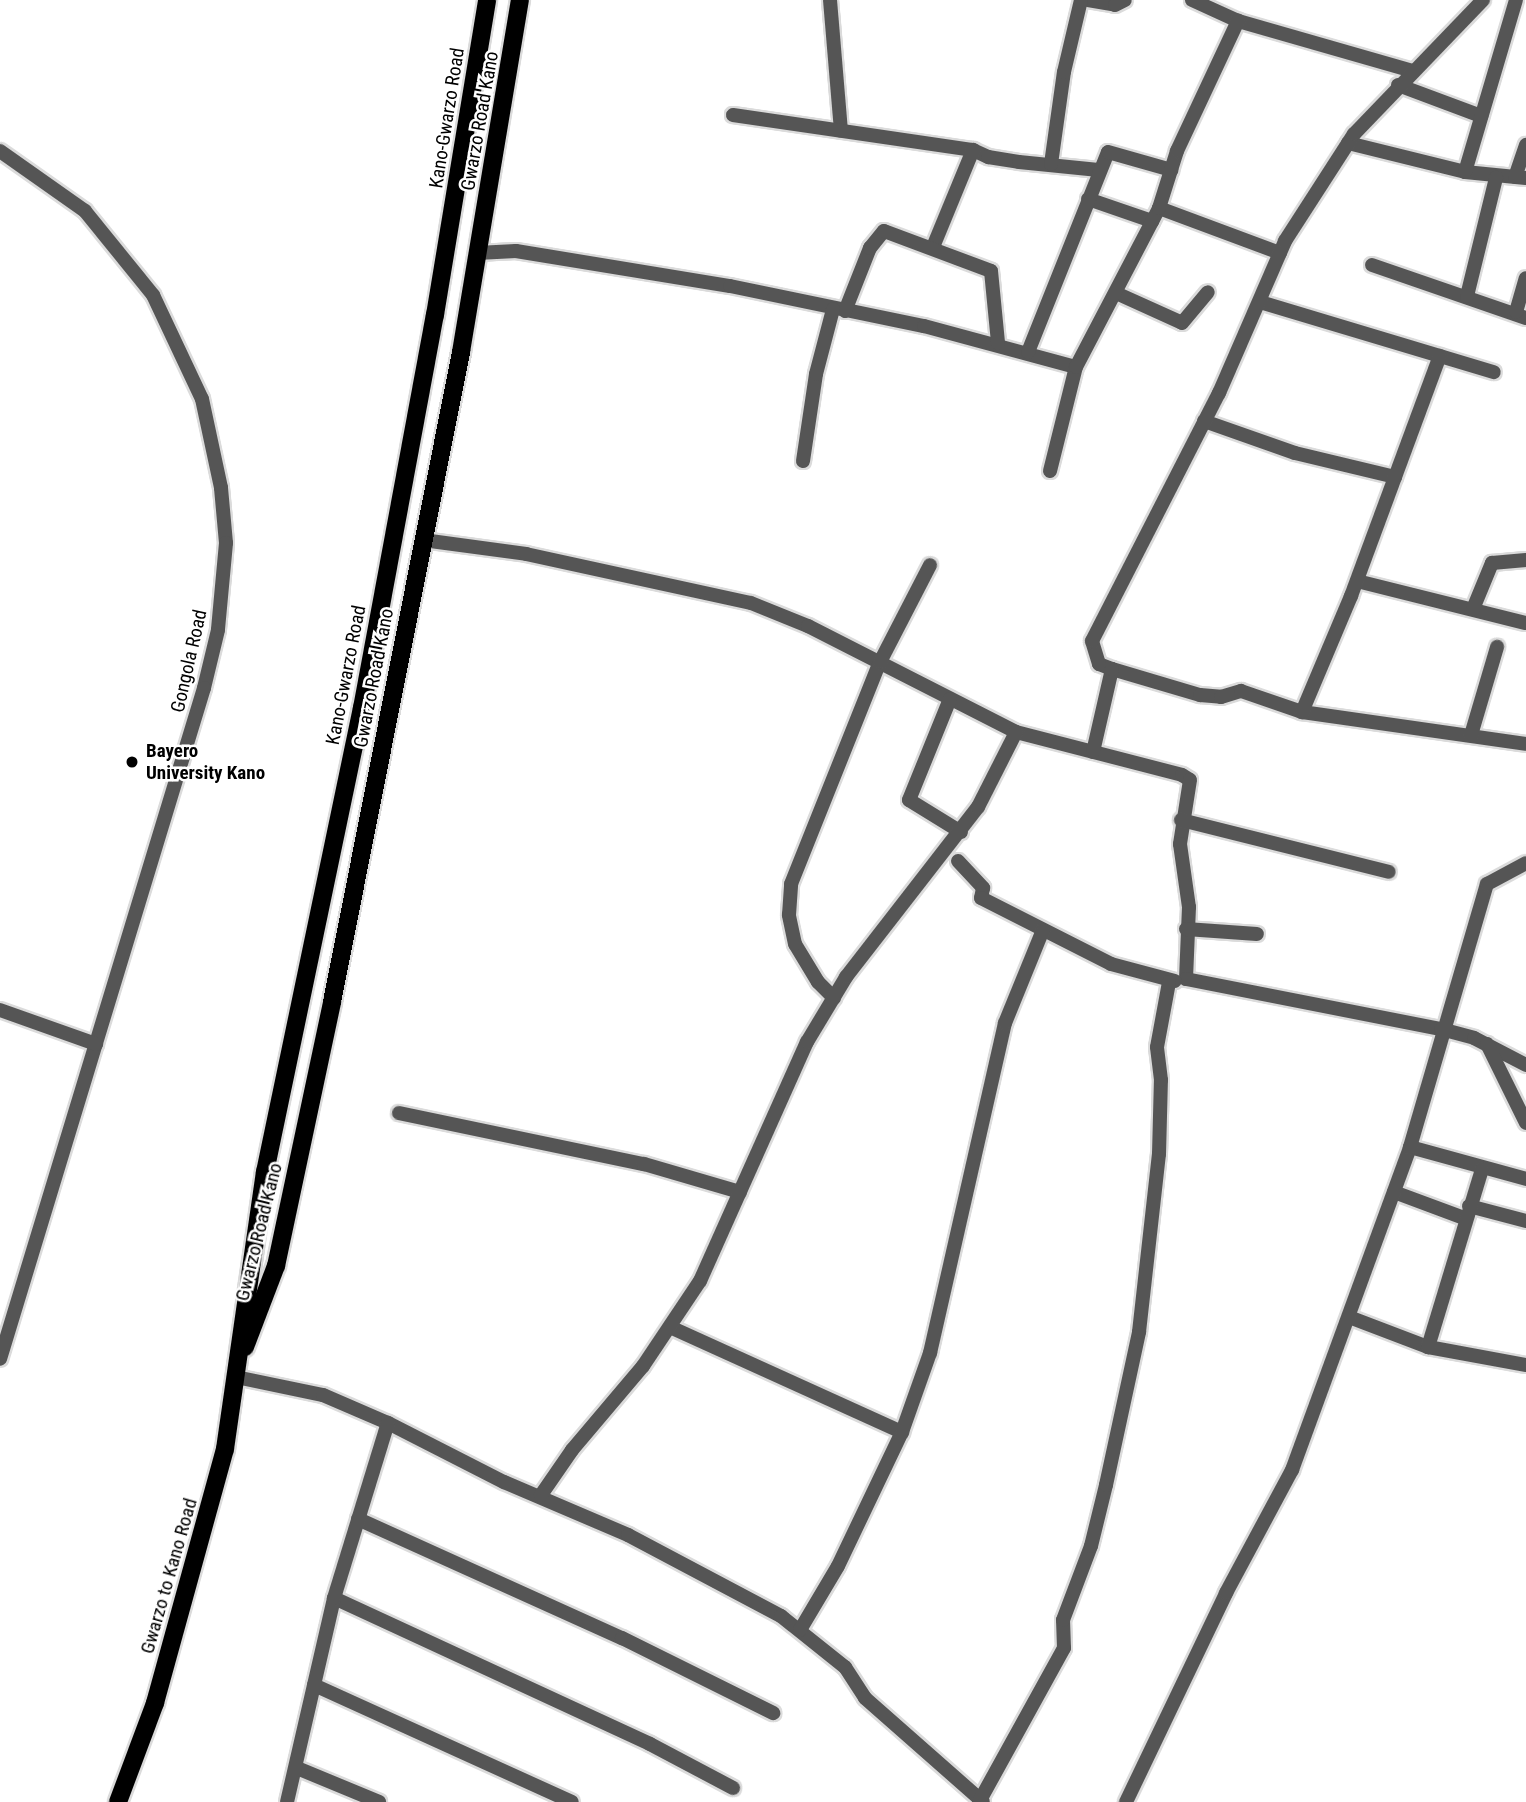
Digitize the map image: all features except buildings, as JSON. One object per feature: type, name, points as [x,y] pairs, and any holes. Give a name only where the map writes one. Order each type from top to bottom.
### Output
[{"type":"main road","name":"Kano-Gwarzo Road","points":[[241,1357],[265,1171],[367,682],[435,315],[486,0]]},
{"type":"main road","name":"Gwarzo Road Kano","points":[[241,1357],[276,1266],[423,540],[477,253],[520,0]]},
{"type":"main road","name":"Gwarzo to Kano Road","points":[[118,1802],[155,1703],[202,1539],[225,1448],[241,1357]]},
{"type":"street","points":[[830,0],[841,131]]},
{"type":"street","points":[[1051,164],[1064,72],[1081,0]]},
{"type":"street","points":[[1088,0],[1098,5],[1125,0]]},
{"type":"street","points":[[1192,0],[1238,21],[1412,71]]},
{"type":"street","points":[[1483,0],[1398,85],[1348,142],[1280,253],[1204,421],[1092,641],[1100,664],[1200,695],[1221,697],[1241,691],[1303,712],[1526,744]]},
{"type":"street","points":[[1465,172],[1516,0]]},
{"type":"street","points":[[1050,471],[1076,367],[1156,214],[1171,170],[1238,21]]},
{"type":"street","points":[[1398,85],[1481,116]]},
{"type":"street","points":[[733,115],[974,149],[988,157],[1098,170]]},
{"type":"street","points":[[1348,142],[1496,178],[1521,178],[1526,145]]},
{"type":"street","points":[[933,247],[974,149]]},
{"type":"street","name":"Gongola Road","points":[[0,151],[85,211],[153,295],[202,399],[221,488],[226,543],[218,630],[0,1359]]},
{"type":"street","points":[[1028,352],[1098,170],[1111,151],[1171,170]]},
{"type":"street","points":[[1467,296],[1496,178]]},
{"type":"street","points":[[1088,199],[1156,214],[1280,253]]},
{"type":"street","points":[[803,461],[816,374],[839,310],[870,248],[884,231],[933,247],[991,271],[998,343]]},
{"type":"street","points":[[477,253],[516,251],[730,286],[998,343],[1076,367]]},
{"type":"street","points":[[1372,265],[1521,315],[1526,278]]},
{"type":"street","points":[[1116,293],[1182,323],[1208,292]]},
{"type":"street","points":[[1260,302],[1494,372]]},
{"type":"street","points":[[1303,712],[1357,581],[1440,356]]},
{"type":"street","points":[[1204,421],[1295,453],[1395,477]]},
{"type":"street","points":[[423,540],[526,554],[725,596],[808,626],[1016,732],[1165,769],[1190,780],[1181,820],[1189,907],[1186,979]]},
{"type":"street","points":[[1474,609],[1492,563],[1526,560]]},
{"type":"street","points":[[834,998],[818,982],[794,944],[789,915],[791,884],[880,662],[930,565]]},
{"type":"street","points":[[1357,581],[1526,622]]},
{"type":"street","points":[[1471,735],[1497,647]]},
{"type":"street","points":[[1093,752],[1112,669]]},
{"type":"street","points":[[950,699],[909,800],[961,832]]},
{"type":"street","points":[[541,1495],[670,1327],[700,1281],[807,1042],[870,944],[961,832],[1016,732]]},
{"type":"street","points":[[1181,820],[1389,872]]},
{"type":"street","points":[[958,861],[984,888],[981,898],[1111,964],[1169,982],[1186,979],[1441,1029],[1487,1044],[1526,1065]]},
{"type":"street","points":[[1126,1802],[1226,1593],[1292,1470],[1410,1147],[1441,1029],[1487,884],[1526,863]]},
{"type":"street","points":[[1186,929],[1258,934]]},
{"type":"street","points":[[800,1630],[838,1566],[902,1432],[930,1353],[1005,1023],[1043,930]]},
{"type":"street","points":[[236,1377],[323,1395],[388,1423],[504,1482],[541,1495],[713,1579],[800,1630],[845,1667],[865,1698],[981,1801],[1064,1648],[1063,1620],[1091,1546],[1106,1485],[1139,1332],[1159,1154],[1161,1080],[1157,1047],[1169,982]]},
{"type":"street","points":[[0,1010],[96,1044]]},
{"type":"street","points":[[1487,1044],[1526,1123]]},
{"type":"street","points":[[399,1113],[644,1164],[740,1192]]},
{"type":"street","points":[[1410,1147],[1526,1179]]},
{"type":"street","points":[[1428,1347],[1466,1212],[1482,1168]]},
{"type":"street","points":[[1394,1192],[1466,1212],[1526,1222]]},
{"type":"street","points":[[1349,1317],[1428,1347],[1526,1364]]},
{"type":"street","points":[[670,1327],[902,1432]]},
{"type":"street","points":[[287,1802],[334,1598],[388,1423]]},
{"type":"street","points":[[358,1518],[622,1638],[773,1713]]},
{"type":"street","points":[[334,1598],[650,1744],[733,1788]]},
{"type":"street","points":[[314,1685],[572,1802]]},
{"type":"street","points":[[296,1768],[379,1802]]},
{"type":"place","name":"Bayero University Kano","points":[[132,762]]}]
